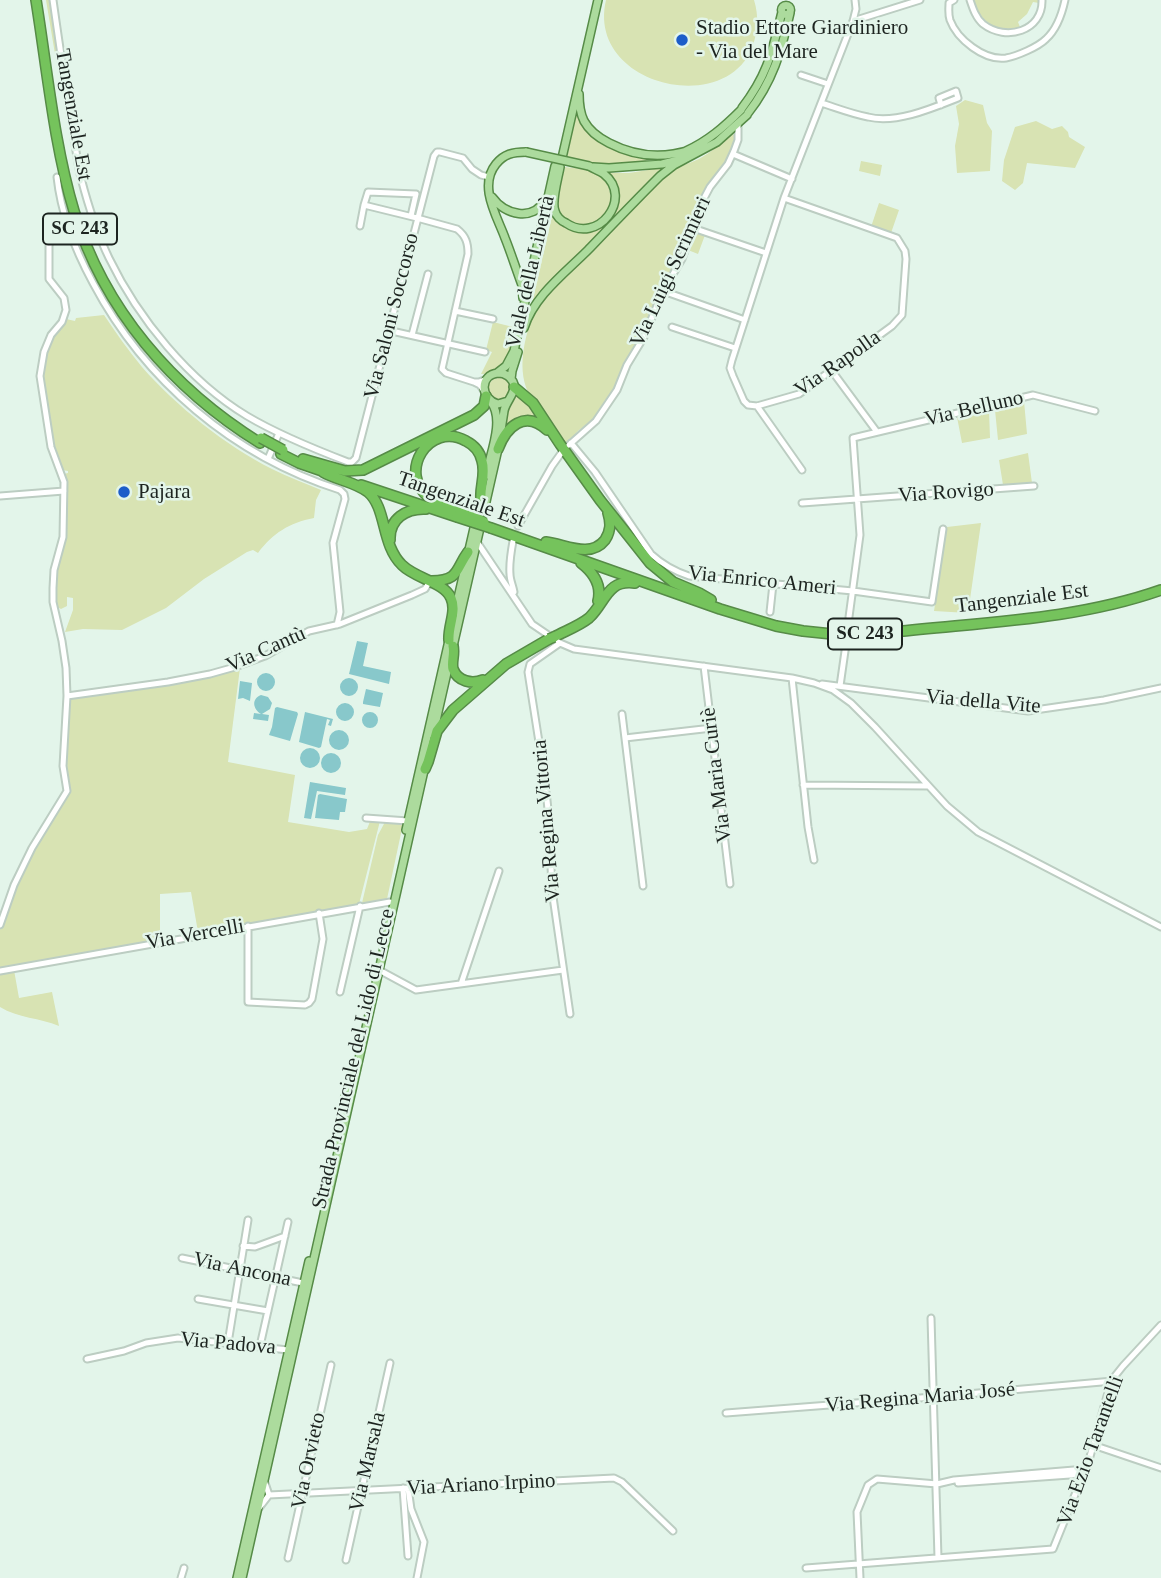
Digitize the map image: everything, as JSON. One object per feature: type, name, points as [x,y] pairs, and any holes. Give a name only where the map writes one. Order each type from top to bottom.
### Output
[{"type":"highway","name":"Tangenziale Est","points":[[39,0],[66,179],[74,212],[97,270],[121,312],[158,360],[199,400],[282,452],[323,472],[458,515]]},
{"type":"highway","points":[[513,383],[533,403],[565,447],[609,513],[611,523],[609,533],[599,546],[591,549],[582,550],[559,543],[545,544]]},
{"type":"highway","points":[[303,459],[345,471],[363,470],[474,415],[482,408],[486,396]]},
{"type":"highway","points":[[498,449],[502,437],[510,428],[528,421],[544,426],[565,447]]},
{"type":"highway","points":[[458,515],[430,498],[418,482],[415,470],[419,455],[429,442],[456,436],[469,442],[478,452],[484,467],[481,498]]},
{"type":"highway","name":"Tangenziale Est","points":[[282,452],[458,515],[470,524],[488,525],[777,621],[830,629],[863,629],[1080,606],[1161,587]]},
{"type":"highway","points":[[323,472],[369,494],[377,505],[394,555],[407,570],[447,591],[453,612],[448,633],[453,669],[458,677],[477,682],[494,674]]},
{"type":"highway","points":[[600,500],[650,563],[673,582],[711,600]]},
{"type":"highway","points":[[394,555],[390,529],[405,513],[423,509],[458,515]]},
{"type":"highway","name":"Tangenziale Est","points":[[545,544],[750,620],[803,631],[844,634],[895,632],[1071,613],[1111,605],[1161,587]]},
{"type":"highway","points":[[545,544],[555,553],[581,563],[594,575],[600,595],[593,613]]},
{"type":"highway","points":[[427,580],[451,578],[458,572],[468,552]]},
{"type":"highway","points":[[425,769],[435,737],[446,718],[494,674],[519,656],[554,640],[584,621],[609,591],[622,583],[631,582],[660,591],[667,590]]},
{"type":"main road","name":"Viale della Libertà","points":[[474,541],[498,449],[504,410],[513,395],[512,371],[524,328],[595,0]]},
{"type":"main road","name":"Viale della Libertà","points":[[474,541],[496,426],[496,411],[486,396],[485,383],[505,368],[516,340],[595,0]]},
{"type":"main road","points":[[524,328],[534,307],[660,176],[738,124],[765,71],[786,8],[794,0]]},
{"type":"main road","points":[[579,82],[579,105],[590,130],[626,151],[646,155],[668,155],[707,145],[744,111]]},
{"type":"main road","points":[[643,165],[690,150]]},
{"type":"main road","points":[[516,340],[523,292],[490,199],[489,177],[496,164],[506,155],[526,152],[609,168],[671,163],[687,158]]},
{"type":"main road","points":[[558,162],[555,212],[567,225],[582,229],[601,224],[609,216],[615,203],[614,189],[609,179],[589,166]]},
{"type":"main road","points":[[488,187],[494,199],[504,209],[520,214],[532,212],[544,204],[558,162]]},
{"type":"main road","name":"Viale della Libertà","points":[[493,375],[505,374],[513,383]]},
{"type":"main road","points":[[486,396],[500,404],[508,401]]},
{"type":"main road","name":"Strada Provinciale del Lido di Lecce","points":[[239,1578],[425,769],[468,552],[474,541]]},
{"type":"main road","name":"Strada Provinciale del Lido di Lecce","points":[[239,1578],[264,1480],[303,1283],[408,821],[471,567],[474,541]]},
{"type":"street","name":"Via Saloni Soccorso","points":[[53,0],[81,175],[92,215],[109,257],[131,298],[192,373],[218,396],[246,416],[317,450],[348,462],[356,458],[414,217],[434,156],[438,152],[463,158],[472,169],[489,177]]},
{"type":"street","points":[[802,470],[757,406],[748,405],[744,401],[730,368],[785,198],[853,21],[855,0]]},
{"type":"street","points":[[853,21],[920,0]]},
{"type":"street","points":[[954,0],[949,3],[949,18],[964,40],[989,55],[1008,58],[1038,46],[1048,38],[1065,0]]},
{"type":"street","points":[[970,0],[975,15],[983,24],[993,30],[1014,34],[1027,28],[1035,20],[1042,7],[1042,0]]},
{"type":"street","points":[[801,75],[828,84]]},
{"type":"street","points":[[821,103],[869,118],[882,119],[897,118],[941,105]]},
{"type":"street","name":"Via Luigi Scrimieri","points":[[519,526],[565,447],[602,413],[617,390],[627,365],[644,337],[663,291],[682,259],[701,204],[733,154],[738,140],[738,124]]},
{"type":"street","points":[[733,154],[792,179]]},
{"type":"street","points":[[57,177],[63,210],[82,263],[107,310],[129,341],[167,385],[234,439],[291,472],[340,490],[344,494],[333,546],[340,612],[337,625]]},
{"type":"street","points":[[414,217],[419,187]]},
{"type":"street","points":[[360,226],[368,192],[416,194]]},
{"type":"street","name":"Via Rapolla","points":[[757,406],[799,394],[892,326],[902,315],[906,259],[905,251],[897,238],[785,198]]},
{"type":"street","points":[[364,205],[457,229],[463,233],[468,254],[442,369],[474,382],[486,396]]},
{"type":"street","points":[[693,228],[766,253]]},
{"type":"street","points":[[0,925],[14,885],[32,848],[66,791],[63,757],[67,696],[62,640],[55,615],[52,588],[54,570],[64,537],[64,491],[62,475],[51,447],[40,376],[44,352],[66,310],[64,298],[49,279],[50,240]]},
{"type":"street","points":[[412,335],[428,274]]},
{"type":"street","points":[[663,291],[745,320]]},
{"type":"street","points":[[455,310],[493,318]]},
{"type":"street","points":[[673,327],[735,348]]},
{"type":"street","points":[[396,332],[485,352]]},
{"type":"street","points":[[832,371],[877,432]]},
{"type":"street","points":[[474,382],[493,375]]},
{"type":"street","name":"Via Belluno","points":[[858,499],[853,438],[1033,395],[1095,411]]},
{"type":"street","points":[[268,459],[279,433]]},
{"type":"street","name":"Via Enrico Ameri","points":[[565,447],[595,472],[651,554],[674,572],[689,576],[853,591],[932,602],[943,528]]},
{"type":"street","name":"Via Rovigo","points":[[802,503],[1034,486]]},
{"type":"street","points":[[0,496],[64,491]]},
{"type":"street","points":[[849,617],[860,535],[858,499]]},
{"type":"street","points":[[474,541],[532,624],[554,640],[574,649],[792,678],[833,690],[875,727],[947,806],[978,832],[1161,927]]},
{"type":"street","points":[[512,594],[514,589],[510,556],[513,541]]},
{"type":"street","points":[[471,567],[479,559],[488,559]]},
{"type":"street","name":"Via Cantù","points":[[67,696],[210,674],[265,656],[309,631],[337,625],[419,592],[425,589],[427,580]]},
{"type":"street","points":[[769,612],[773,584]]},
{"type":"street","points":[[340,612],[353,619]]},
{"type":"street","name":"Via Regina Vittoria","points":[[554,640],[530,664],[528,672],[544,774],[552,890],[570,1014]]},
{"type":"street","points":[[840,686],[846,643]]},
{"type":"street","name":"Via Maria Curiè","points":[[704,666],[730,884]]},
{"type":"street","points":[[792,678],[814,860]]},
{"type":"street","name":"Via della Vite","points":[[814,683],[1028,711],[1104,701],[1160,688]]},
{"type":"street","points":[[1160,688],[1161,698]]},
{"type":"street","points":[[622,714],[643,886]]},
{"type":"street","points":[[625,738],[712,728]]},
{"type":"street","points":[[803,785],[928,786]]},
{"type":"street","points":[[366,818],[408,821]]},
{"type":"street","points":[[461,984],[499,870]]},
{"type":"street","name":"Via Vercelli","points":[[0,971],[390,902]]},
{"type":"street","points":[[340,992],[360,906]]},
{"type":"street","points":[[248,926],[248,1002],[305,1005],[312,999],[323,939],[319,913]]},
{"type":"street","points":[[379,970],[416,990],[563,970]]},
{"type":"street","points":[[228,1343],[247,1220]]},
{"type":"street","points":[[260,1346],[288,1222]]},
{"type":"street","points":[[243,1246],[255,1247],[285,1236]]},
{"type":"street","name":"Via Ancona","points":[[182,1258],[303,1283]]},
{"type":"street","points":[[198,1299],[268,1311]]},
{"type":"street","points":[[806,1568],[938,1558],[931,1318]]},
{"type":"street","name":"Via Ezio Tarantelli","points":[[938,1558],[1053,1549],[1084,1472],[1109,1389],[1123,1366],[1161,1325]]},
{"type":"street","name":"Via Padova","points":[[87,1359],[146,1343],[178,1338],[290,1351]]},
{"type":"street","name":"Via Marsala","points":[[346,1560],[390,1363]]},
{"type":"street","name":"Via Orvieto","points":[[288,1558],[331,1365]]},
{"type":"street","name":"Via Regina Maria José","points":[[726,1413],[1113,1381]]},
{"type":"street","points":[[1093,1445],[1161,1468]]},
{"type":"street","points":[[860,1578],[857,1512],[868,1485],[877,1479],[937,1484],[954,1480],[1084,1472]]},
{"type":"street","name":"Via Ariano Irpino","points":[[269,1494],[614,1478],[622,1482],[673,1531]]},
{"type":"street","points":[[257,1510],[269,1494],[264,1480]]},
{"type":"street","points":[[405,1488],[408,1556]]},
{"type":"street","points":[[405,1488],[424,1542],[416,1578]]},
{"type":"street","points":[[181,1578],[184,1568]]},
{"type":"green space","points":[[46,0],[50,0],[61,65],[57,66]]},
{"type":"green space","name":"Stadio Ettore Giardiniero - Via del Mare","points":[[606,0],[754,0],[757,30],[752,48],[737,69],[714,82],[688,86],[661,82],[636,71],[616,53],[605,29]]},
{"type":"green space","points":[[973,0],[1038,0],[1039,3],[1033,2],[1027,14],[1018,22],[1020,27],[1004,29],[985,20]]},
{"type":"green space","points":[[965,100],[983,105],[987,123],[992,131],[990,171],[957,173],[955,146],[959,124],[956,106]]},
{"type":"green space","points":[[577,103],[578,115],[614,147],[633,155],[661,158],[601,166],[567,159]]},
{"type":"green space","points":[[1036,121],[1052,129],[1062,126],[1069,137],[1085,147],[1075,168],[1027,163],[1023,183],[1015,190],[1002,181],[1004,160],[1015,127]]},
{"type":"green space","points":[[733,134],[737,136],[724,166],[701,199],[678,263],[656,301],[640,342],[606,405],[566,445],[528,392],[524,382],[524,349],[536,307],[666,174],[699,159]]},
{"type":"green space","points":[[861,161],[882,165],[880,176],[859,171]]},
{"type":"green space","points":[[565,167],[586,170],[604,180],[611,197],[610,205],[601,220],[584,226],[560,215],[556,206]]},
{"type":"green space","points":[[667,167],[531,308],[553,212],[561,223],[572,231],[592,232],[606,224],[618,202],[617,186],[607,173],[629,173]]},
{"type":"green space","points":[[879,203],[899,210],[891,233],[871,227]]},
{"type":"green space","points":[[695,231],[705,235],[698,254],[688,250]]},
{"type":"green space","points":[[104,315],[142,367],[202,424],[255,460],[321,490],[316,500],[314,518],[282,530],[258,553],[253,550],[247,552],[204,579],[166,608],[122,630],[83,629],[65,632],[73,610],[73,598],[67,597],[67,606],[61,609],[57,607],[55,589],[65,537],[64,474],[68,471],[62,470],[54,451],[41,374],[47,348],[53,335],[66,319],[75,321],[76,318]]},
{"type":"green space","points":[[493,322],[513,327],[511,348],[501,369],[481,374],[492,352],[486,350]]},
{"type":"green space","points":[[499,378],[507,381],[510,389],[507,397],[499,400],[491,397],[488,389],[491,381]]},
{"type":"green space","points":[[517,394],[544,423],[533,419],[503,432],[507,407]]},
{"type":"green space","points":[[1024,401],[1027,434],[998,440],[995,410]]},
{"type":"green space","points":[[989,410],[990,438],[962,443],[957,417]]},
{"type":"green space","points":[[1028,453],[1032,483],[1003,485],[999,460]]},
{"type":"green space","points":[[981,523],[968,613],[934,611],[947,527]]},
{"type":"green space","points":[[240,668],[228,762],[295,775],[288,822],[349,832],[367,829],[371,819],[380,821],[359,904],[198,932],[191,892],[160,894],[160,939],[0,969],[0,930],[16,886],[36,845],[68,794],[65,768],[69,697],[209,677]]},
{"type":"green space","points":[[385,822],[403,824],[387,899],[362,903],[378,835]]},
{"type":"green space","points":[[14,970],[19,998],[52,992],[59,1026],[0,1007],[0,972]]},
{"type":"water","points":[[357,641],[368,643],[363,666],[391,672],[389,684],[349,674]]},
{"type":"water","points":[[262,673],[270,673],[275,682],[273,689],[262,691],[257,686],[257,678]]},
{"type":"water","points":[[345,678],[353,678],[358,687],[356,694],[345,696],[340,691],[340,683]]},
{"type":"water","points":[[240,681],[252,683],[250,701],[238,699]]},
{"type":"water","points":[[366,689],[383,693],[380,707],[363,704]]},
{"type":"water","points":[[261,695],[268,697],[272,703],[270,709],[262,714],[269,715],[268,721],[253,719],[254,713],[261,714],[254,704]]},
{"type":"water","points":[[341,703],[349,703],[354,712],[352,719],[341,721],[336,716],[336,708]]},
{"type":"water","points":[[277,707],[298,714],[290,741],[269,735]]},
{"type":"water","points":[[305,712],[333,719],[331,726],[328,725],[330,720],[327,719],[319,748],[299,742]]},
{"type":"water","points":[[367,712],[373,712],[378,720],[376,726],[367,728],[362,723],[362,717]]},
{"type":"water","points":[[339,730],[346,733],[349,740],[346,747],[339,750],[332,747],[329,740],[332,733]]},
{"type":"water","points":[[310,748],[317,751],[320,758],[317,765],[310,768],[303,765],[300,758],[303,751]]},
{"type":"water","points":[[331,753],[338,756],[341,763],[338,770],[331,773],[324,770],[321,763],[324,756]]},
{"type":"water","points":[[310,782],[346,788],[345,795],[317,791],[311,819],[304,818]]},
{"type":"water","points":[[320,794],[347,799],[345,812],[340,812],[339,820],[315,818]]},
{"type":"place","name":"Stadio Ettore Giardiniero - Via del Mare","points":[[682,40]]},
{"type":"place","name":"Pajara","points":[[124,492]]}]
